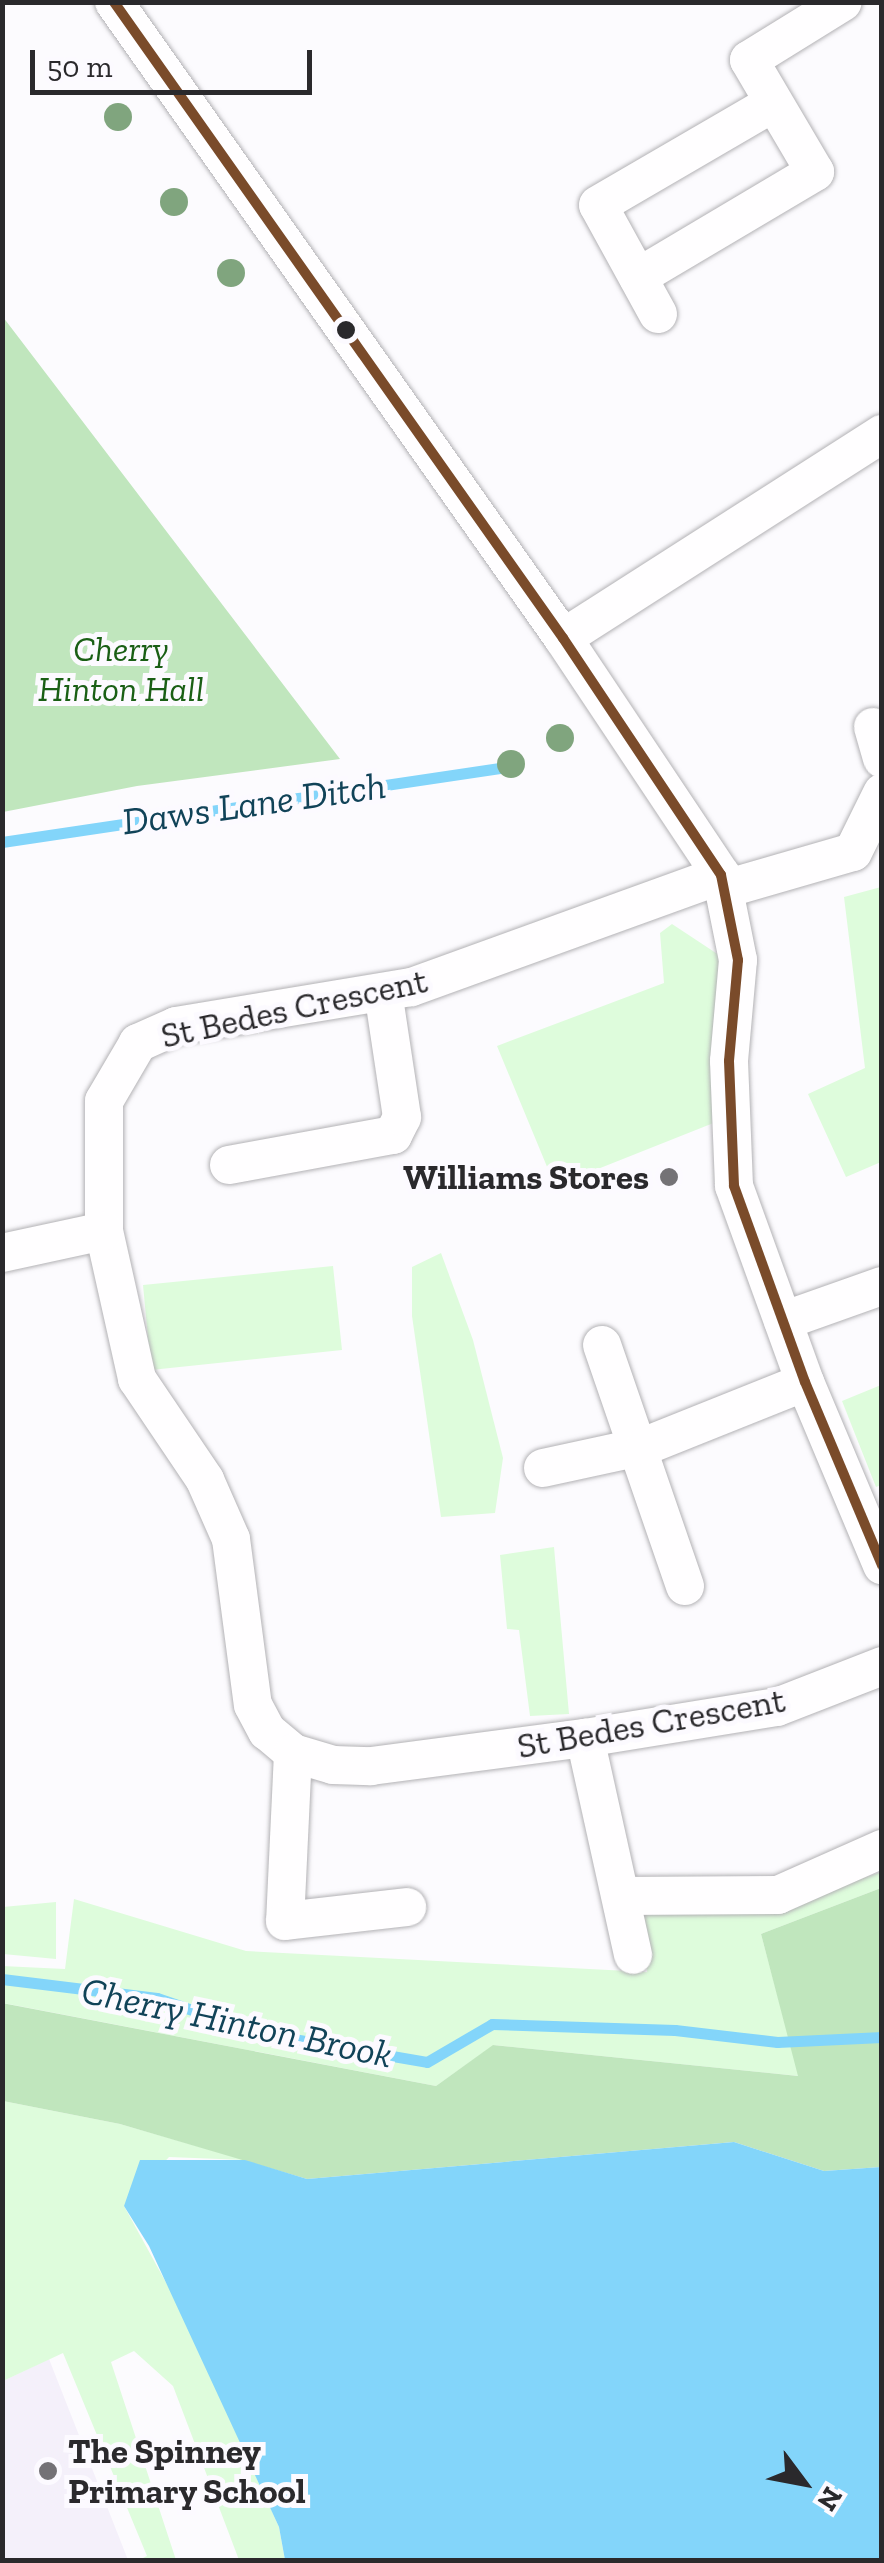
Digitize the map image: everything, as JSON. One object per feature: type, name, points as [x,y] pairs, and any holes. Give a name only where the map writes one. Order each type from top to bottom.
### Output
[{"type":"street","points":[[114,2],[563,638],[723,882],[738,960],[729,1061],[734,1186],[805,1382],[882,1564]]},
{"type":"street","points":[[638,278],[814,172],[749,60],[843,2]]},
{"type":"street","points":[[658,314],[598,204],[774,103]]},
{"type":"street","points":[[563,638],[882,434]]},
{"type":"street","name":"St Bedes Crescent","points":[[882,793],[852,852],[723,882],[384,992],[176,1026],[138,1043],[104,1102],[104,1231],[137,1379],[205,1480],[231,1540],[252,1704],[267,1730],[293,1753],[333,1765],[372,1766],[585,1738],[777,1707],[882,1666]]},
{"type":"street","points":[[230,1165],[394,1135],[402,1117],[384,992]]},
{"type":"street","points":[[2,1253],[104,1231]]},
{"type":"street","points":[[783,1321],[882,1286]]},
{"type":"street","points":[[602,1344],[685,1586]]},
{"type":"street","points":[[543,1468],[637,1448],[805,1382]]},
{"type":"street","points":[[585,1738],[633,1955]]},
{"type":"street","points":[[293,1753],[285,1921],[407,1907]]},
{"type":"street","points":[[621,1896],[778,1895],[882,1850]]},
{"type":"shaded area","name":"The Spinney Primary School","points":[[49,2359],[128,2560],[3,2560],[3,2381]]},
{"type":"green space","name":"Cherry Hinton Hall","points":[[2,317],[340,759],[137,786],[3,812]]},
{"type":"green space","points":[[881,887],[881,1162],[846,1177],[808,1094],[865,1068],[844,897]]},
{"type":"green space","points":[[672,924],[722,957],[716,1122],[555,1186],[497,1046],[664,983],[660,933]]},
{"type":"green space","points":[[441,1253],[473,1340],[503,1458],[495,1513],[441,1517],[412,1316],[412,1267]]},
{"type":"green space","points":[[333,1266],[342,1350],[151,1370],[143,1285]]},
{"type":"green space","points":[[881,1385],[881,1485],[876,1487],[842,1401]]},
{"type":"green space","points":[[554,1547],[569,1714],[530,1716],[519,1630],[507,1629],[500,1555]]},
{"type":"green space","points":[[881,1872],[881,1888],[761,1934],[799,2076],[494,2045],[436,2086],[3,2003],[2,1966],[65,1969],[74,1899],[246,1951],[647,1972],[640,1909],[777,1908]]},
{"type":"green space","points":[[881,1888],[881,2167],[824,2171],[734,2142],[307,2179],[120,2124],[3,2101],[2,2003],[436,2086],[493,2045],[798,2076],[761,1934]]},
{"type":"green space","points":[[56,1902],[56,1959],[3,1954],[3,1907]]},
{"type":"green space","points":[[3,2101],[120,2124],[245,2160],[169,2157],[124,2206],[175,2299],[279,2527],[285,2560],[239,2560],[173,2386],[134,2351],[111,2362],[176,2560],[139,2560],[147,2556],[63,2353],[3,2381]]},
{"type":"water","points":[[734,2142],[824,2171],[881,2167],[881,2560],[285,2560],[279,2527],[149,2246],[124,2206],[140,2160],[245,2160],[307,2179]]},
{"type":"waterway","name":"Daws Lane Ditch","points":[[2,842],[506,767]]},
{"type":"waterway","name":"Cherry Hinton Brook","points":[[2,1979],[157,1998],[259,2033],[427,2062],[492,2024],[675,2030],[777,2042],[882,2037]]},
{"type":"transit line","points":[[114,2],[563,638],[721,875],[738,960],[729,1061],[734,1186],[805,1382],[882,1565]]},
{"type":"place","name":"Williams Stores","points":[[669,1177]]},
{"type":"place","name":"The Spinney Primary School","points":[[48,2471]]}]
